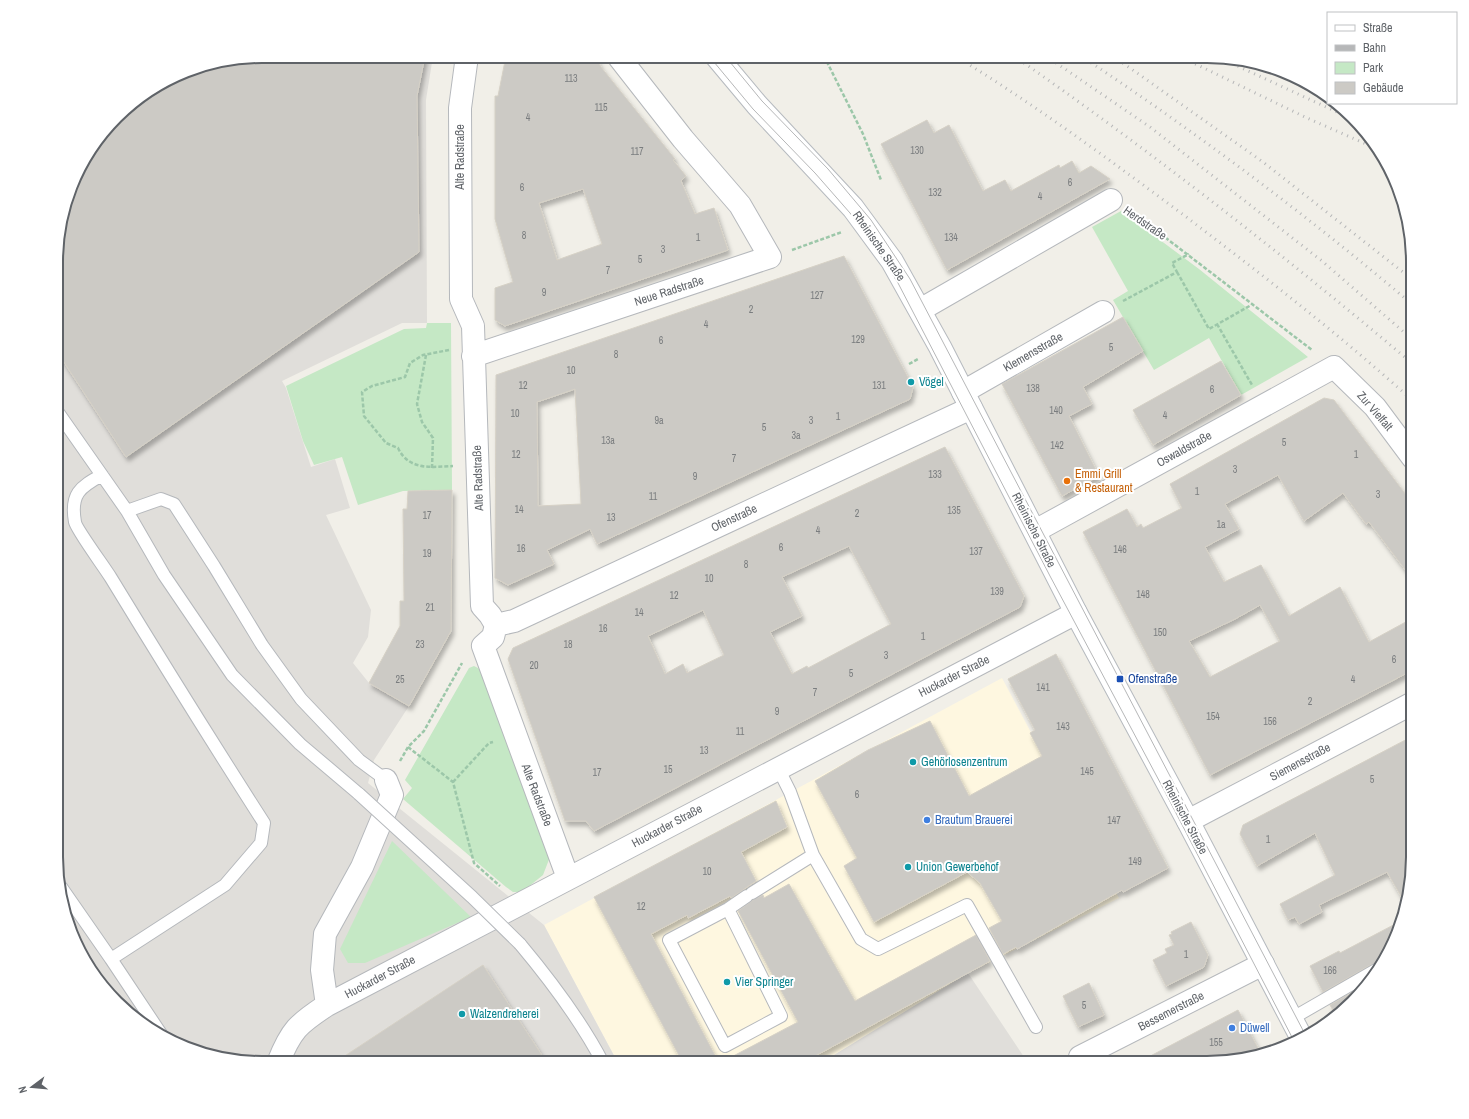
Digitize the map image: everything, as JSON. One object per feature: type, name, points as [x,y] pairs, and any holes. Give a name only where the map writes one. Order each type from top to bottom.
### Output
[{"type":"street","name":"Alte Radstraße","points":[[466,63],[460,108],[461,299],[473,326],[482,606],[496,625]]},
{"type":"street","points":[[623,63],[682,139],[740,205],[770,257]]},
{"type":"street","name":"Rheinische Straße","points":[[721,63],[733,78],[837,190],[865,224],[892,261],[920,310],[1076,613],[1188,820],[1299,1034]]},
{"type":"street","name":"Herdstraße","points":[[920,310],[1111,200]]},
{"type":"street","name":"Neue Radstraße","points":[[473,356],[770,257]]},
{"type":"street","name":"Klemensstraße","points":[[967,400],[1104,312]]},
{"type":"street","name":"Oswaldstraße","points":[[1035,531],[1334,367]]},
{"type":"street","name":"Zur Vielfalt","points":[[1334,367],[1375,407],[1406,449]]},
{"type":"street","name":"Ofenstraße","points":[[496,625],[514,621],[967,400]]},
{"type":"street","name":"Huckarder Straße","points":[[281,1056],[287,1040],[302,1022],[327,1005],[1076,613]]},
{"type":"street","points":[[483,646],[493,637],[496,625]]},
{"type":"street","name":"Alte Radstraße","points":[[483,646],[514,735],[568,878]]},
{"type":"street","name":"Siemensstraße","points":[[1188,820],[1406,706]]},
{"type":"street","points":[[327,1005],[322,970],[325,934],[362,866],[392,795],[386,780]]},
{"type":"street","name":"Bessemerstraße","points":[[1082,1056],[1263,964]]},
{"type":"lane","points":[[63,420],[127,511],[164,575],[232,675],[300,744],[359,794],[472,897],[520,944],[571,1008],[599,1056]]},
{"type":"lane","points":[[102,475],[86,484],[77,495],[74,501],[75,523],[100,560],[264,823],[261,843],[224,885],[111,959]]},
{"type":"lane","points":[[127,511],[161,499],[174,504],[200,542],[262,645],[301,699],[359,760],[386,780]]},
{"type":"lane","points":[[778,768],[790,792],[814,855],[861,939],[878,949],[967,905],[1036,1027]]},
{"type":"lane","points":[[728,910],[781,1016],[725,1046],[669,940],[728,910],[750,894],[814,855]]},
{"type":"lane","points":[[67,896],[155,1025]]},
{"type":"lane","points":[[1291,1019],[1367,975]]},
{"type":"path","points":[[828,63],[863,134],[881,180]]},
{"type":"path","name":"Herdstraße","points":[[1111,200],[1133,212],[1334,367]]},
{"type":"path","points":[[770,257],[865,224]]},
{"type":"path","points":[[1189,254],[1172,263],[1209,329],[1253,304]]},
{"type":"path","points":[[1104,312],[1177,272]]},
{"type":"path","points":[[1217,324],[1264,406]]},
{"type":"path","points":[[444,350],[426,354],[410,363],[404,377],[372,386],[362,392],[364,416],[386,443],[398,448],[401,453],[414,465],[432,468],[451,466]]},
{"type":"path","points":[[426,354],[417,404],[422,422],[433,438],[432,468]]},
{"type":"path","points":[[386,780],[395,769],[408,747],[424,731],[464,660],[483,646]]},
{"type":"path","points":[[453,782],[489,743],[514,735]]},
{"type":"path","points":[[408,747],[453,782],[474,863],[519,904]]},
{"type":"shaded area","points":[[249,63],[432,63],[426,100],[427,323],[402,323],[282,381],[286,388],[311,467],[335,459],[350,508],[326,515],[371,610],[368,637],[353,663],[369,683],[409,706],[374,760],[368,783],[544,925],[614,1056],[249,1056],[223,1052],[186,1041],[151,1023],[131,1007],[112,988],[96,968],[83,945],[70,909],[63,870],[63,249],[70,210],[78,186],[96,151],[112,131],[131,112],[151,96],[174,83],[210,70]]},
{"type":"shaded area","points":[[1002,678],[1119,898],[968,973],[832,1056],[614,1056],[544,925]]},
{"type":"shaded area","points":[[968,973],[1023,1056],[832,1056]]},
{"type":"green space","points":[[1121,211],[1199,269],[1308,357],[1241,395],[1209,338],[1154,370],[1113,300],[1128,291],[1092,227]]},
{"type":"green space","points":[[427,323],[451,323],[452,490],[403,491],[358,505],[342,457],[314,465],[303,441],[286,386],[404,329],[426,328]]},
{"type":"green space","points":[[474,666],[478,668],[485,676],[550,857],[543,875],[522,892],[513,892],[506,887],[403,799],[412,788],[405,780],[469,668]]},
{"type":"green space","points":[[392,841],[471,917],[365,963],[348,963],[340,949]]},
{"type":"building","points":[[249,63],[424,63],[417,96],[419,252],[126,457],[63,361],[63,249],[67,223],[78,186],[96,151],[121,121],[151,96],[174,83],[210,70]]},
{"type":"building","points":[[505,63],[599,63],[675,159],[673,160],[686,176],[681,181],[695,214],[714,208],[728,250],[505,326],[495,320],[495,288],[513,282],[495,219],[495,96],[498,96]],"holes":[[[583,189],[602,244],[557,260],[539,203]]]},
{"type":"building","points":[[927,120],[934,133],[949,125],[983,191],[1005,180],[1011,191],[1059,165],[1060,168],[1072,161],[1079,173],[1091,166],[1110,179],[947,270],[881,144]]},
{"type":"building","points":[[844,256],[913,387],[910,399],[597,544],[590,529],[547,550],[554,564],[508,585],[495,578],[496,375]],"holes":[[[575,389],[581,504],[538,506],[537,402]]]},
{"type":"building","points":[[1123,317],[1143,351],[1083,387],[1092,404],[1069,416],[1099,476],[1062,496],[1002,384]]},
{"type":"building","points":[[1221,361],[1241,395],[1153,445],[1133,410]]},
{"type":"building","points":[[1324,398],[1334,400],[1406,495],[1406,571],[1369,522],[1366,524],[1343,493],[1304,521],[1278,475],[1225,504],[1239,529],[1205,547],[1224,582],[1261,565],[1289,616],[1340,587],[1369,642],[1406,622],[1406,674],[1210,775],[1083,532],[1127,509],[1137,527],[1141,524],[1143,528],[1182,508],[1170,484]],"holes":[[[1260,605],[1280,641],[1210,677],[1189,641]]]},
{"type":"building","points":[[945,447],[1024,596],[1020,607],[594,831],[586,821],[565,821],[508,659],[513,648]],"holes":[[[849,546],[891,624],[808,668],[807,666],[792,674],[770,632],[802,616],[782,577]],[[703,610],[724,655],[687,673],[683,664],[665,674],[648,636]]]},
{"type":"building","points":[[452,490],[451,631],[409,706],[369,683],[400,626],[400,601],[404,601],[403,509],[407,509],[408,491]]},
{"type":"building","points":[[1056,654],[1168,868],[1123,892],[1122,890],[1017,949],[1016,947],[1003,954],[989,928],[1002,921],[980,883],[967,872],[874,922],[844,866],[857,858],[815,781],[868,750],[930,721],[969,796],[1042,756],[1030,733],[1035,730],[1008,679]]},
{"type":"building","points":[[1406,740],[1406,870],[1402,897],[1387,872],[1319,905],[1322,912],[1299,924],[1295,917],[1288,920],[1280,904],[1335,875],[1315,833],[1257,866],[1240,834],[1243,825]]},
{"type":"building","points":[[776,801],[787,827],[741,852],[756,881],[731,898],[730,896],[688,918],[687,915],[651,934],[715,1056],[679,1056],[594,897]]},
{"type":"building","points":[[789,884],[855,1001],[976,935],[990,961],[815,1056],[733,1056],[798,1022],[738,911],[763,895],[764,898]]},
{"type":"building","points":[[1191,922],[1208,955],[1204,967],[1166,986],[1153,960],[1167,953],[1165,949],[1174,945],[1169,935],[1172,934],[1171,932]]},
{"type":"building","points":[[1394,925],[1386,945],[1375,964],[1372,964],[1323,992],[1310,966],[1339,951],[1340,953]]},
{"type":"building","name":"Walzendreherei","points":[[483,965],[542,1056],[345,1056]]},
{"type":"building","points":[[1089,983],[1104,1015],[1078,1027],[1063,996]]},
{"type":"building","points":[[1354,991],[1333,1011],[1330,1005]]},
{"type":"building","points":[[1238,1010],[1258,1049],[1220,1056],[1150,1056]]},
{"type":"tram line","points":[[715,63],[753,109],[815,173],[850,213],[870,239],[898,283],[1292,1037]]},
{"type":"tram line","points":[[731,63],[762,101],[828,169],[871,220],[910,279],[1303,1031]]},
{"type":"railway","points":[[966,63],[1042,112],[1181,213],[1270,281],[1406,395]]},
{"type":"railway","points":[[1024,63],[1117,129],[1267,244],[1406,358]]},
{"type":"railway","points":[[1056,63],[1150,127],[1322,261],[1406,334]]},
{"type":"railway","points":[[1091,63],[1167,114],[1251,176],[1333,239],[1406,299]]},
{"type":"railway","points":[[1123,63],[1263,162],[1406,274]]},
{"type":"railway","points":[[1193,63],[1307,118],[1368,145]]},
{"type":"railway","points":[[1237,66],[1339,113]]},
{"type":"place","name":"Vögel","points":[[911,382]]},
{"type":"place","name":"Emmi Grill & Restaurant","points":[[1067,481]]},
{"type":"place","name":"Ofenstraße","points":[[1120,679]]},
{"type":"place","name":"Gehörlosenzentrum","points":[[913,762]]},
{"type":"place","name":"Brautum Brauerei","points":[[927,820]]},
{"type":"place","name":"Union Gewerbehof","points":[[908,867]]},
{"type":"place","name":"Vier Springer","points":[[727,982]]},
{"type":"place","name":"Walzendreherei","points":[[462,1014]]},
{"type":"place","name":"Düwell","points":[[1232,1028]]}]
